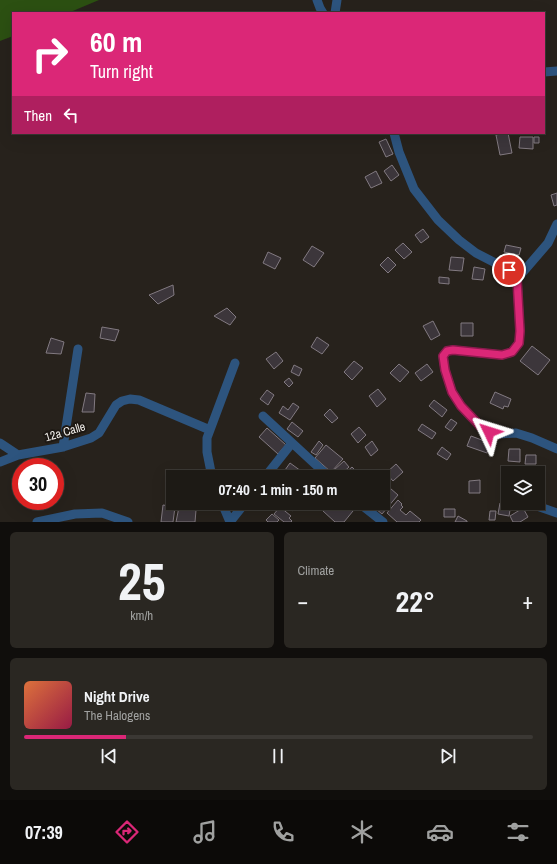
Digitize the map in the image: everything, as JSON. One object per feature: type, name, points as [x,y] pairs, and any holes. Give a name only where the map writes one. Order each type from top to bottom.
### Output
[{"type":"street","points":[[317,0],[322,12]]},
{"type":"street","points":[[335,12],[337,0]]},
{"type":"street","points":[[545,72],[557,71]]},
{"type":"street","points":[[394,134],[399,152],[414,189],[438,220],[459,240],[476,253],[509,270],[517,279],[520,331],[519,343],[512,352],[502,355],[453,350],[447,351],[443,356],[445,370],[452,392],[461,406],[482,428],[489,432],[499,434],[516,433],[557,449]]},
{"type":"street","points":[[517,279],[548,243],[557,224]]},
{"type":"street","points":[[63,447],[78,349]]},
{"type":"street","points":[[211,470],[207,452],[207,438],[235,363]]},
{"type":"street","name":"12a Calle","points":[[0,462],[18,455],[63,447],[91,438],[99,433],[116,405],[122,401],[130,399],[139,400],[210,430]]},
{"type":"street","points":[[263,416],[321,470]]},
{"type":"street","points":[[0,443],[18,455]]},
{"type":"street","points":[[271,470],[292,443]]},
{"type":"street","points":[[545,509],[557,513]]},
{"type":"street","points":[[225,510],[230,522]]},
{"type":"street","points":[[230,522],[239,510]]},
{"type":"street","points":[[368,510],[383,522]]},
{"type":"street","points":[[37,522],[75,514],[102,513],[128,522]]},
{"type":"green space","points":[[0,0],[99,0],[70,12],[12,12],[12,36],[0,41]]},
{"type":"building","points":[[508,134],[512,153],[500,155],[496,135]]},
{"type":"building","points":[[520,137],[533,137],[533,149],[519,148]]},
{"type":"building","points":[[534,137],[539,137],[539,143],[534,143]]},
{"type":"building","points":[[386,139],[393,154],[386,157],[379,142]]},
{"type":"building","points":[[392,165],[399,175],[391,181],[384,171]]},
{"type":"building","points":[[376,171],[382,183],[371,188],[365,177]]},
{"type":"building","points":[[557,193],[557,205],[554,206],[551,195]]},
{"type":"building","points":[[423,229],[429,237],[421,243],[415,235]]},
{"type":"building","points":[[403,243],[412,252],[404,259],[395,250]]},
{"type":"building","points":[[506,245],[521,248],[519,255],[504,252]]},
{"type":"building","points":[[312,246],[324,253],[314,267],[303,260]]},
{"type":"building","points":[[268,252],[281,258],[275,269],[263,263]]},
{"type":"building","points":[[388,257],[396,265],[388,273],[380,265]]},
{"type":"building","points":[[451,257],[464,258],[462,271],[449,270]]},
{"type":"building","points":[[474,267],[485,269],[483,280],[472,279]]},
{"type":"building","points":[[439,277],[449,278],[449,284],[439,283]]},
{"type":"building","points":[[173,285],[174,295],[158,304],[149,295]]},
{"type":"building","points":[[227,308],[236,317],[230,325],[214,316]]},
{"type":"building","points":[[433,321],[440,335],[431,340],[423,326]]},
{"type":"building","points":[[461,323],[473,323],[473,336],[461,336]]},
{"type":"building","points":[[102,327],[119,330],[115,341],[100,338]]},
{"type":"building","points":[[317,337],[329,345],[322,354],[311,347]]},
{"type":"building","points":[[51,338],[64,342],[61,354],[46,353]]},
{"type":"building","points":[[532,346],[550,360],[538,375],[520,361]]},
{"type":"building","points":[[276,352],[283,361],[274,369],[266,359]]},
{"type":"building","points":[[354,361],[363,368],[352,380],[344,372]]},
{"type":"building","points":[[399,364],[409,372],[400,382],[390,373]]},
{"type":"building","points":[[427,364],[433,372],[421,381],[415,373]]},
{"type":"building","points":[[294,365],[302,369],[299,376],[291,372]]},
{"type":"building","points":[[289,378],[293,383],[289,387],[284,382]]},
{"type":"building","points":[[378,389],[386,399],[377,407],[369,396]]},
{"type":"building","points":[[267,390],[274,395],[268,405],[260,399]]},
{"type":"building","points":[[495,392],[511,399],[508,407],[504,406],[503,409],[490,403]]},
{"type":"building","points":[[86,393],[95,394],[94,412],[82,412]]},
{"type":"building","points":[[434,400],[447,410],[442,417],[429,406]]},
{"type":"building","points":[[293,403],[299,407],[290,420],[279,413],[283,406],[288,410]]},
{"type":"building","points":[[330,409],[338,418],[332,423],[324,415]]},
{"type":"building","points":[[451,419],[457,423],[451,431],[445,427]]},
{"type":"building","points":[[292,422],[303,431],[298,437],[287,429]]},
{"type":"building","points":[[422,424],[436,433],[432,439],[418,430]]},
{"type":"building","points":[[359,427],[366,435],[358,443],[351,434]]},
{"type":"building","points":[[267,428],[286,445],[278,454],[259,437]]},
{"type":"building","points":[[471,436],[490,443],[487,453],[467,446]]},
{"type":"building","points":[[319,441],[323,445],[316,455],[311,452]]},
{"type":"building","points":[[372,441],[378,450],[371,456],[365,447]]},
{"type":"building","points":[[326,445],[343,459],[333,470],[329,470],[315,458]]},
{"type":"building","points":[[442,447],[451,454],[447,460],[437,454]]},
{"type":"building","points":[[509,449],[520,449],[520,462],[508,461]]},
{"type":"building","points":[[526,455],[536,455],[536,464],[525,464]]},
{"type":"building","points":[[344,461],[349,467],[346,470],[334,470]]},
{"type":"building","points":[[290,463],[300,470],[285,470]]},
{"type":"building","points":[[396,464],[403,472],[393,481],[390,478],[389,470]]},
{"type":"building","points":[[480,480],[480,493],[469,493],[469,481]]},
{"type":"building","points":[[390,488],[398,495],[390,504]]},
{"type":"building","points":[[398,500],[403,507],[400,510],[406,515],[410,511],[421,520],[419,522],[397,522],[387,513]]},
{"type":"building","points":[[500,503],[501,510],[510,510],[509,516],[498,514]]},
{"type":"building","points":[[163,505],[166,506],[166,510],[175,510],[173,522],[161,522]]},
{"type":"building","points":[[444,509],[455,509],[455,517],[444,517]]},
{"type":"building","points":[[178,510],[196,510],[195,522],[176,522]]},
{"type":"building","points":[[277,510],[284,510],[291,516],[289,518],[292,521],[284,522],[274,514]]},
{"type":"building","points":[[377,510],[385,510],[382,514]]},
{"type":"building","points":[[520,510],[524,510],[528,517],[520,522],[513,522],[510,516]]},
{"type":"building","points":[[323,511],[353,511],[344,522],[335,522]]},
{"type":"building","points":[[490,511],[496,511],[495,520],[489,520]]},
{"type":"building","points":[[272,514],[279,520],[277,522],[268,522],[266,520]]},
{"type":"building","points":[[458,516],[467,521],[467,522],[455,522]]},
{"type":"route","points":[[489,432],[482,428],[461,406],[452,392],[445,370],[443,356],[447,351],[453,350],[502,355],[512,352],[519,343],[520,331],[517,279],[509,270]]}]
